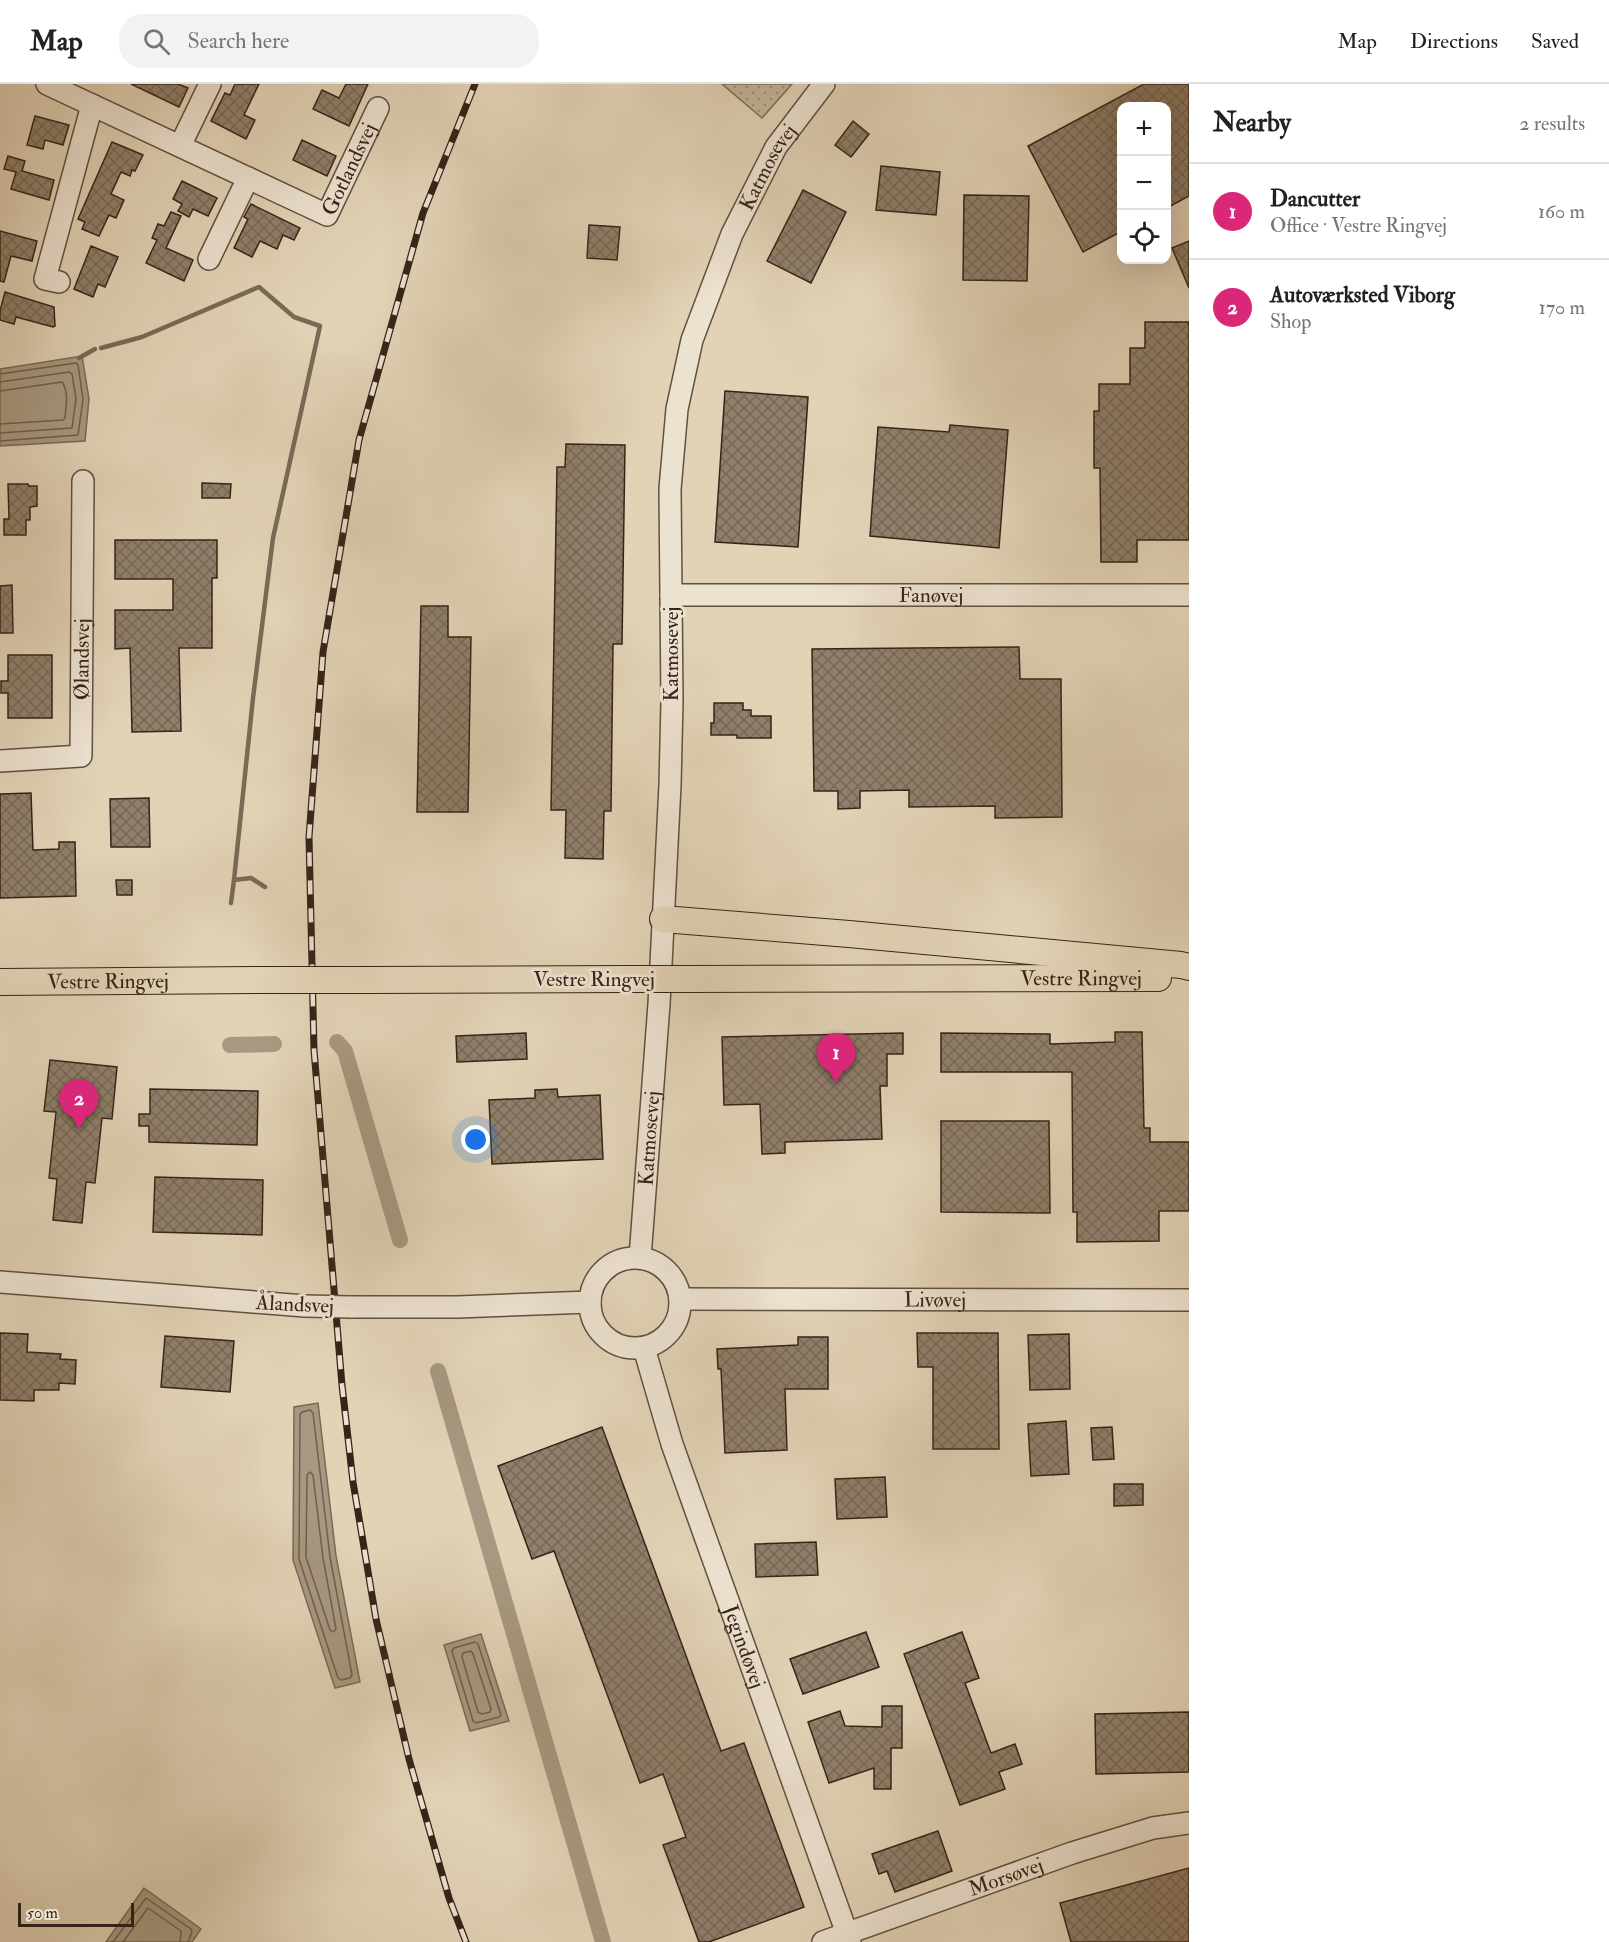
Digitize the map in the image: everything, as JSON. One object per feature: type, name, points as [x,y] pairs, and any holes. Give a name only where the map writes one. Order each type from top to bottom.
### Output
[{"type":"main road","points":[[663,919],[872,936],[1181,965],[1189,968]]},
{"type":"main road","name":"Vestre Ringvej","points":[[0,982],[1189,978]]},
{"type":"street","name":"Gotlandsvej","points":[[46,84],[327,215],[378,108]]},
{"type":"street","points":[[180,146],[210,84]]},
{"type":"street","name":"Katmosevej","points":[[640,1258],[663,919],[670,773],[670,489],[677,409],[692,340],[732,234],[776,147],[824,84]]},
{"type":"street","points":[[59,282],[45,279],[92,105]]},
{"type":"street","points":[[209,259],[248,178]]},
{"type":"street","name":"Ølandsvej","points":[[0,760],[81,756],[83,481]]},
{"type":"street","name":"Fanøvej","points":[[670,595],[1189,595]]},
{"type":"street","points":[[640,1258],[655,1263],[668,1272],[676,1284],[680,1299],[680,1312],[675,1325],[657,1343],[644,1348],[618,1345],[606,1338],[592,1316],[590,1302],[593,1288],[600,1275],[612,1265],[625,1259],[640,1258]]},
{"type":"street","name":"Ålandsvej","points":[[0,1282],[305,1306],[458,1307],[590,1302]]},
{"type":"street","name":"Livøvej","points":[[680,1299],[1189,1300]]},
{"type":"street","name":"Jegindøvej","points":[[644,1348],[672,1444],[849,1938]]},
{"type":"street","name":"Morsøvej","points":[[823,1942],[849,1938],[1072,1853],[1153,1828],[1189,1822]]},
{"type":"shaded area","points":[[722,84],[792,84],[762,118]]},
{"type":"water","points":[[82,356],[89,399],[85,441],[0,446],[0,369]]},
{"type":"water","points":[[318,1403],[336,1556],[360,1682],[335,1688],[293,1560],[294,1407]]},
{"type":"water","points":[[481,1634],[509,1721],[470,1731],[444,1645]]},
{"type":"water","points":[[144,1888],[201,1929],[192,1942],[106,1942]]},
{"type":"building","points":[[131,84],[178,84],[188,88],[179,107]]},
{"type":"building","points":[[235,84],[259,84],[244,115],[255,120],[246,139],[211,121],[225,93],[230,95]]},
{"type":"building","points":[[346,84],[368,84],[349,126],[313,109],[322,90],[339,98]]},
{"type":"building","points":[[1144,84],[1189,84],[1189,196],[1171,206],[1171,102],[1117,102],[1117,234],[1083,252],[1028,146]]},
{"type":"building","points":[[35,116],[69,125],[63,145],[45,140],[43,149],[27,145]]},
{"type":"building","points":[[853,121],[869,134],[851,157],[835,145]]},
{"type":"building","points":[[302,140],[336,156],[327,176],[293,160]]},
{"type":"building","points":[[112,142],[143,155],[130,176],[121,172],[111,194],[124,200],[116,218],[109,215],[99,236],[82,229],[85,222],[78,219]]},
{"type":"building","points":[[8,156],[25,161],[22,171],[54,180],[49,200],[11,189],[16,172],[4,169]]},
{"type":"building","points":[[881,166],[940,172],[936,215],[876,210]]},
{"type":"building","points":[[182,181],[217,198],[208,216],[193,209],[189,217],[178,211],[182,204],[173,199]]},
{"type":"building","points":[[803,190],[846,212],[811,283],[767,261]]},
{"type":"building","points":[[964,195],[1029,196],[1027,281],[963,280]]},
{"type":"building","points":[[251,204],[300,228],[294,240],[283,235],[277,249],[260,241],[252,257],[234,248],[248,219],[244,217]]},
{"type":"building","points":[[171,212],[181,216],[166,248],[193,260],[184,281],[146,263],[157,240],[152,238],[158,224],[164,226]]},
{"type":"building","points":[[589,225],[620,227],[617,260],[587,258]]},
{"type":"building","points":[[0,231],[37,241],[32,261],[11,256],[4,282],[0,281]]},
{"type":"building","points":[[1189,241],[1189,288],[1172,248]]},
{"type":"building","points":[[91,246],[118,257],[105,287],[98,284],[93,297],[74,289]]},
{"type":"building","points":[[5,292],[54,307],[55,326],[16,317],[14,324],[0,320]]},
{"type":"building","points":[[1145,322],[1189,322],[1189,540],[1137,540],[1137,562],[1101,562],[1100,468],[1094,468],[1094,411],[1099,411],[1099,384],[1130,384],[1130,348],[1145,348]]},
{"type":"building","points":[[725,391],[808,397],[798,547],[715,542]]},
{"type":"building","points":[[950,425],[1008,430],[999,548],[870,536],[878,427],[949,432]]},
{"type":"building","points":[[566,444],[625,445],[622,644],[613,644],[611,811],[604,811],[603,859],[565,858],[566,810],[551,810],[557,467],[565,467]]},
{"type":"building","points":[[202,483],[231,484],[230,498],[202,498]]},
{"type":"building","points":[[8,484],[37,486],[37,506],[30,507],[30,520],[26,520],[26,535],[4,535],[4,519],[9,519]]},
{"type":"building","points":[[115,540],[217,540],[217,578],[212,578],[212,648],[179,648],[181,731],[132,732],[130,648],[115,649],[115,610],[173,610],[173,579],[115,579]]},
{"type":"building","points":[[12,585],[13,633],[0,633],[0,586]]},
{"type":"building","points":[[421,606],[448,606],[448,637],[471,637],[468,812],[417,812]]},
{"type":"building","points":[[1019,647],[1020,679],[1061,679],[1062,817],[995,818],[995,806],[909,807],[909,790],[860,791],[860,808],[838,809],[838,791],[814,791],[812,649]]},
{"type":"building","points":[[8,655],[52,655],[52,718],[8,718],[8,693],[1,693],[1,681],[8,681]]},
{"type":"building","points":[[714,703],[743,703],[743,710],[751,710],[751,716],[771,716],[771,738],[711,735],[711,723],[714,723]]},
{"type":"building","points":[[31,793],[33,850],[59,849],[59,842],[75,842],[76,896],[0,898],[0,794]]},
{"type":"building","points":[[149,798],[150,847],[111,847],[110,799]]},
{"type":"building","points":[[116,880],[132,880],[132,895],[117,895]]},
{"type":"building","points":[[1115,1032],[1142,1032],[1144,1128],[1150,1128],[1150,1142],[1189,1142],[1189,1211],[1159,1211],[1159,1241],[1077,1242],[1077,1212],[1073,1212],[1072,1072],[941,1072],[941,1033],[1050,1034],[1050,1044],[1115,1042]]},
{"type":"building","points":[[526,1033],[527,1059],[457,1062],[456,1036]]},
{"type":"building","points":[[903,1033],[903,1054],[887,1054],[887,1086],[880,1086],[882,1139],[785,1142],[785,1153],[762,1154],[760,1104],[724,1105],[722,1037]]},
{"type":"building","points":[[50,1060],[117,1067],[112,1119],[102,1118],[95,1183],[86,1182],[82,1223],[53,1220],[57,1179],[49,1178],[56,1112],[44,1111]]},
{"type":"building","points":[[150,1089],[258,1091],[257,1145],[149,1142],[149,1126],[139,1126],[139,1114],[150,1114]]},
{"type":"building","points":[[557,1089],[558,1097],[600,1095],[603,1159],[492,1164],[489,1100],[535,1098],[535,1090]]},
{"type":"building","points":[[941,1121],[1049,1121],[1050,1213],[941,1212]]},
{"type":"building","points":[[155,1177],[263,1180],[262,1235],[153,1232]]},
{"type":"building","points":[[0,1333],[28,1334],[27,1352],[61,1354],[60,1359],[76,1360],[75,1384],[59,1383],[59,1390],[34,1390],[34,1401],[0,1400]]},
{"type":"building","points":[[917,1333],[998,1333],[999,1449],[933,1449],[933,1367],[918,1367]]},
{"type":"building","points":[[1069,1334],[1070,1389],[1030,1390],[1028,1335]]},
{"type":"building","points":[[165,1336],[234,1341],[230,1392],[161,1387]]},
{"type":"building","points":[[798,1337],[828,1337],[828,1389],[785,1389],[787,1450],[725,1453],[721,1369],[718,1369],[717,1349],[798,1345]]},
{"type":"building","points":[[1066,1421],[1069,1474],[1031,1476],[1028,1424]]},
{"type":"building","points":[[602,1427],[721,1751],[744,1743],[804,1907],[709,1942],[699,1942],[663,1845],[686,1837],[663,1774],[640,1783],[554,1551],[532,1559],[498,1466]]},
{"type":"building","points":[[1112,1427],[1114,1459],[1093,1460],[1091,1428]]},
{"type":"building","points":[[885,1477],[887,1517],[837,1519],[835,1479]]},
{"type":"building","points":[[1114,1484],[1143,1484],[1143,1505],[1114,1506]]},
{"type":"building","points":[[816,1542],[818,1575],[756,1577],[755,1544]]},
{"type":"building","points":[[866,1632],[879,1667],[803,1694],[790,1659]]},
{"type":"building","points":[[962,1632],[979,1678],[965,1683],[991,1753],[1015,1744],[1022,1764],[999,1772],[1005,1789],[960,1805],[904,1654]]},
{"type":"building","points":[[882,1706],[902,1706],[902,1748],[891,1748],[891,1789],[874,1789],[874,1768],[829,1783],[808,1722],[840,1711],[845,1726],[882,1727]]},
{"type":"building","points":[[1189,1712],[1189,1772],[1096,1774],[1095,1714]]},
{"type":"building","points":[[938,1831],[952,1871],[895,1892],[887,1871],[879,1874],[872,1854]]},
{"type":"building","points":[[1189,1868],[1189,1942],[1071,1942],[1060,1903]]},
{"type":"waterway","points":[[101,348],[142,337],[259,287],[294,317],[320,326],[273,538],[234,880]]},
{"type":"waterway","points":[[79,358],[95,349]]},
{"type":"waterway","points":[[231,903],[234,880],[251,878],[265,887]]},
{"type":"waterway","points":[[337,1042],[345,1051],[400,1240]]},
{"type":"waterway","points":[[230,1045],[274,1044]]},
{"type":"waterway","points":[[438,1371],[603,1942]]},
{"type":"railway","points":[[466,1942],[449,1898],[409,1759],[376,1619],[353,1482],[342,1385],[314,1050],[309,837],[323,652],[359,440],[423,213],[475,84]]},
{"type":"place","name":"Dancutter","points":[[836,1083]]},
{"type":"place","name":"Autoværksted Viborg","points":[[79,1129]]}]
